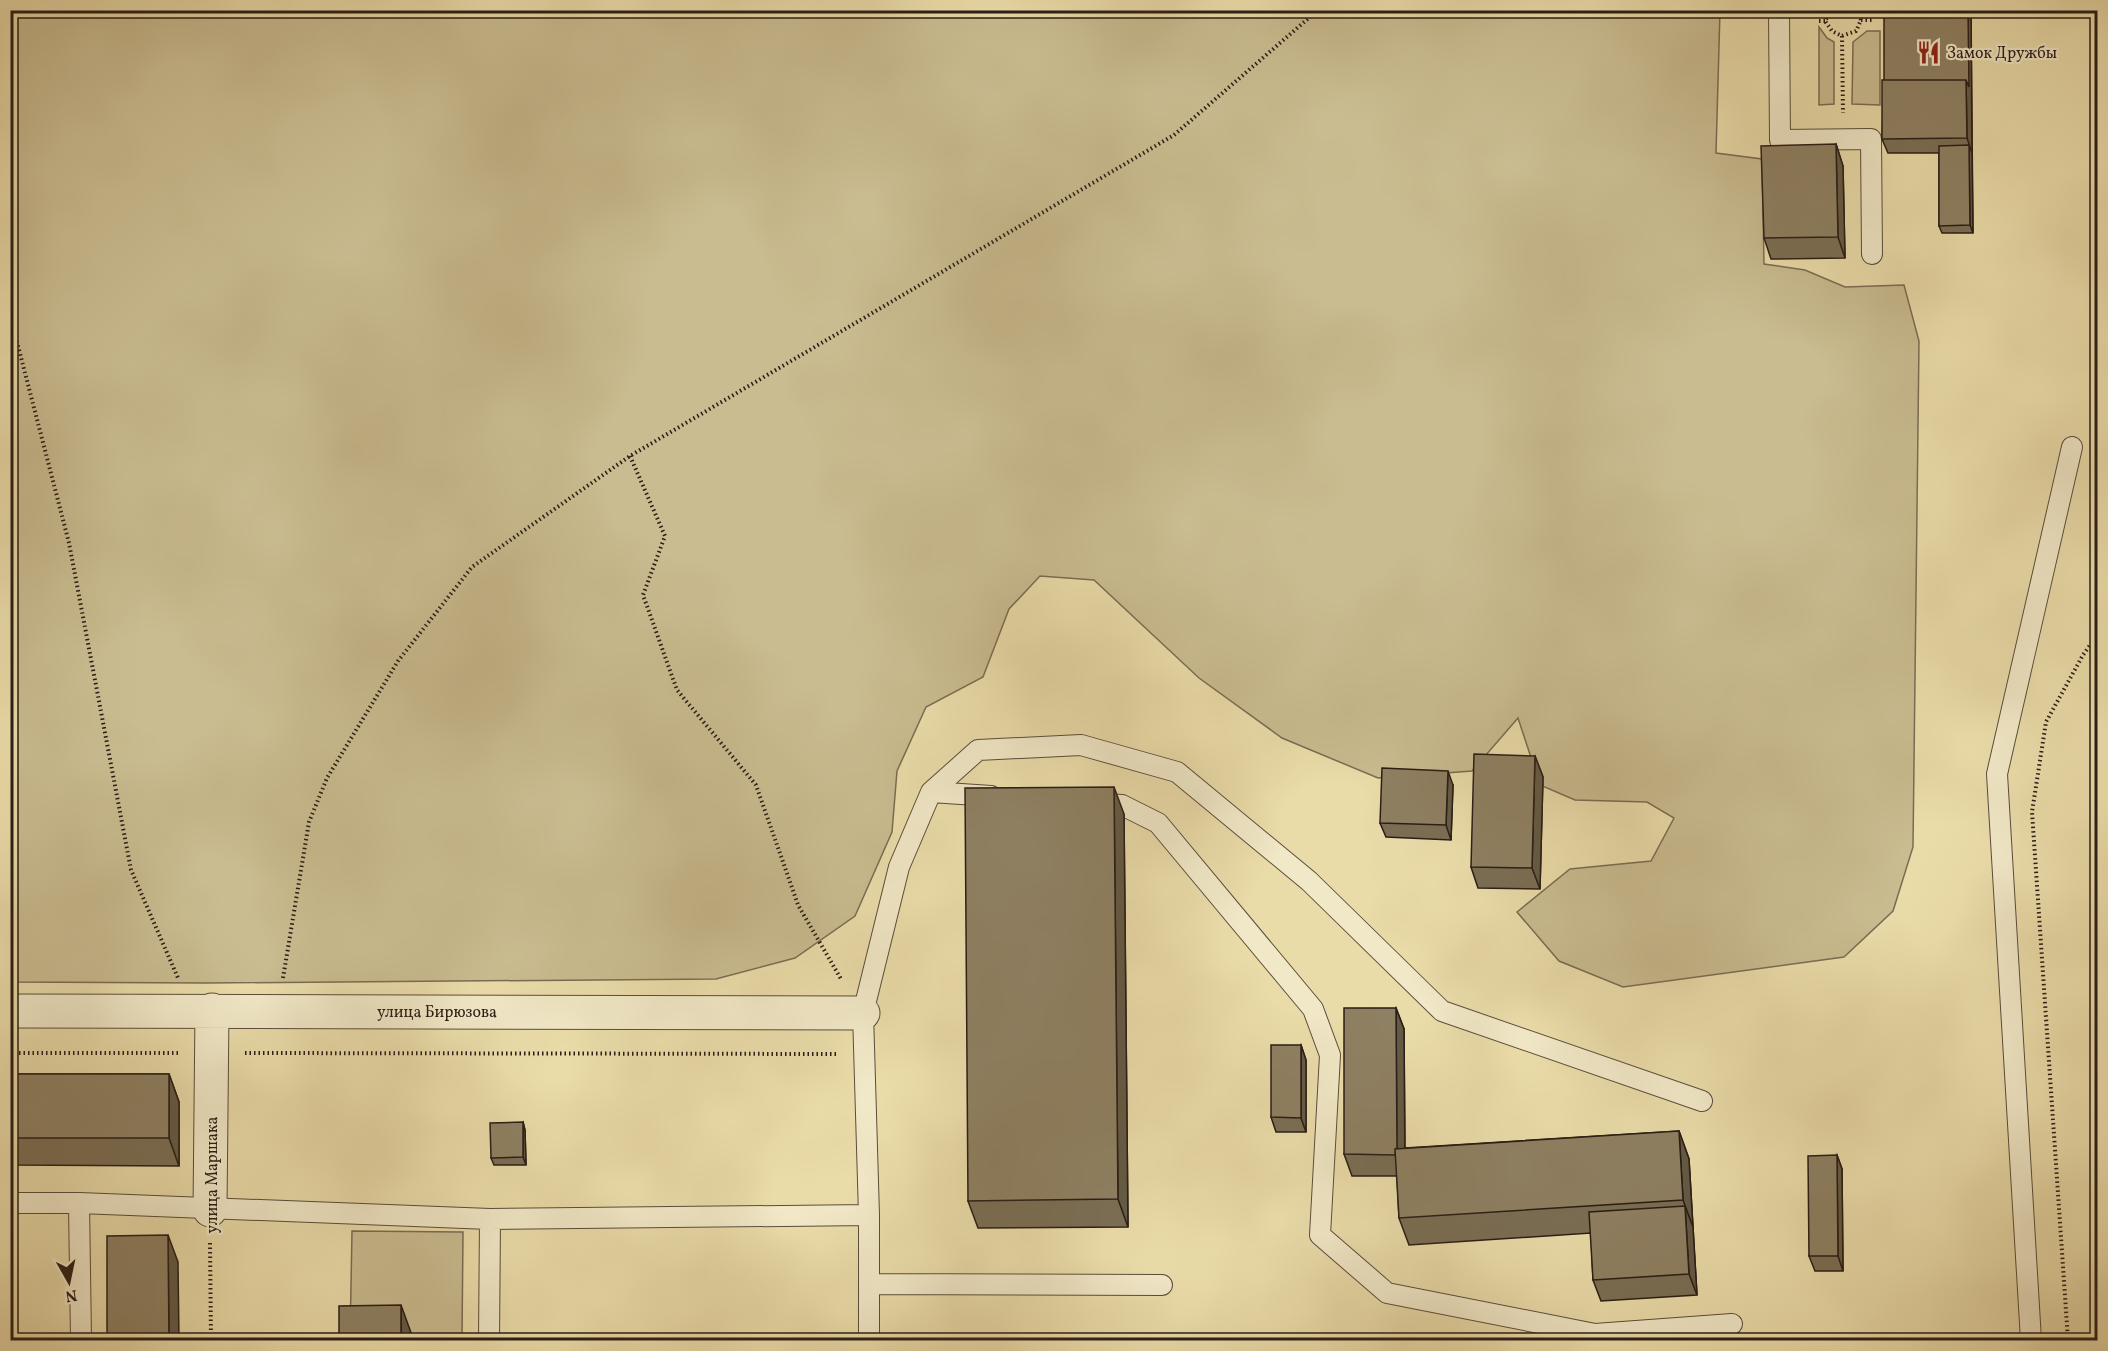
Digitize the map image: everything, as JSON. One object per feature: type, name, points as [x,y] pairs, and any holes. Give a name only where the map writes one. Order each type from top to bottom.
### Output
[{"type":"street","name":"улица Бирюзова","points":[[10,1011],[855,1013]]},
{"type":"street","name":"улица Маршака","points":[[210,1209],[212,1011]]},
{"type":"lane","points":[[1779,10],[1780,140],[1871,139],[1872,254]]},
{"type":"lane","points":[[2031,1341],[1997,774],[2072,447]]},
{"type":"lane","points":[[868,1341],[869,1215],[855,1013],[899,867],[931,792],[978,750],[1081,746],[1177,772],[1309,880],[1442,1011],[1702,1101]]},
{"type":"lane","points":[[931,792],[1014,798]]},
{"type":"lane","points":[[1074,802],[1122,805],[1158,823],[1313,1010],[1330,1055],[1320,1235],[1388,1293],[1595,1334],[1732,1324]]},
{"type":"lane","points":[[10,1203],[79,1203],[490,1219],[869,1215]]},
{"type":"lane","points":[[79,1203],[81,1341]]},
{"type":"lane","points":[[489,1341],[490,1219]]},
{"type":"lane","points":[[869,1284],[1162,1285]]},
{"type":"path","points":[[282,987],[309,822],[327,778],[398,661],[472,567],[630,456],[1174,135],[1318,10]]},
{"type":"path","points":[[1826,21],[1831,10]]},
{"type":"path","points":[[1826,21],[1832,31],[1842,36],[1856,31],[1861,21],[1857,10]]},
{"type":"path","points":[[1861,21],[1874,20]]},
{"type":"path","points":[[1819,21],[1826,21]]},
{"type":"path","points":[[1842,36],[1842,140]]},
{"type":"path","points":[[10,315],[69,543],[131,870],[182,987]]},
{"type":"path","points":[[10,1053],[844,1054],[855,1013],[846,987],[798,905],[756,785],[677,690],[643,595],[665,536],[630,456]]},
{"type":"path","points":[[2068,1341],[2032,812],[2046,722],[2097,634]]},
{"type":"path","name":"улица Маршака","points":[[210,1209],[211,1341]]},
{"type":"shaded area","points":[[11,11],[1720,11],[1716,153],[1762,159],[1764,264],[1805,270],[1845,287],[1904,285],[1919,341],[1913,847],[1893,911],[1844,957],[1623,987],[1559,961],[1517,912],[1570,869],[1651,861],[1674,818],[1647,802],[1575,800],[1540,785],[1518,718],[1472,771],[1378,778],[1282,738],[1199,678],[1094,580],[1040,576],[1009,609],[983,677],[926,707],[897,771],[892,832],[855,916],[795,958],[716,979],[207,983],[11,982]]},
{"type":"shaded area","points":[[1819,27],[1827,38],[1834,42],[1834,104],[1819,105]]},
{"type":"shaded area","points":[[1867,31],[1880,31],[1880,105],[1852,104],[1853,42]]},
{"type":"shaded area","points":[[352,1231],[463,1232],[462,1340],[350,1340]]},
{"type":"building","name":"Замок Дружбы","points":[[1884,10],[1968,10],[1969,87],[1966,80],[1884,80]]},
{"type":"building","points":[[1882,80],[1966,80],[1967,138],[1882,139]]},
{"type":"building","points":[[1836,144],[1838,237],[1764,238],[1761,146]]},
{"type":"building","points":[[1969,145],[1970,225],[1939,226],[1939,146]]},
{"type":"building","points":[[1474,754],[1535,756],[1532,868],[1471,867]]},
{"type":"building","points":[[1382,768],[1448,771],[1446,825],[1380,823]]},
{"type":"building","points":[[1114,787],[1118,1199],[968,1201],[965,788]]},
{"type":"building","points":[[1344,1008],[1396,1008],[1397,1148],[1395,1155],[1344,1154]]},
{"type":"building","points":[[1271,1045],[1301,1045],[1301,1118],[1271,1117]]},
{"type":"building","points":[[10,1074],[169,1074],[169,1138],[10,1138]]},
{"type":"building","points":[[523,1122],[523,1157],[491,1158],[490,1123]]},
{"type":"building","points":[[1679,1131],[1683,1200],[1399,1218],[1395,1149]]},
{"type":"building","points":[[1837,1155],[1838,1256],[1809,1256],[1808,1156]]},
{"type":"building","points":[[1685,1206],[1689,1274],[1593,1280],[1589,1212]]},
{"type":"building","points":[[168,1235],[169,1341],[107,1341],[107,1236]]},
{"type":"building","points":[[401,1305],[401,1341],[339,1341],[339,1306]]},
{"type":"building","points":[[1357,1339],[1479,1340],[1479,1341],[1357,1341]]},
{"type":"place","name":"Замок Дружбы","points":[[1929,52]]}]
